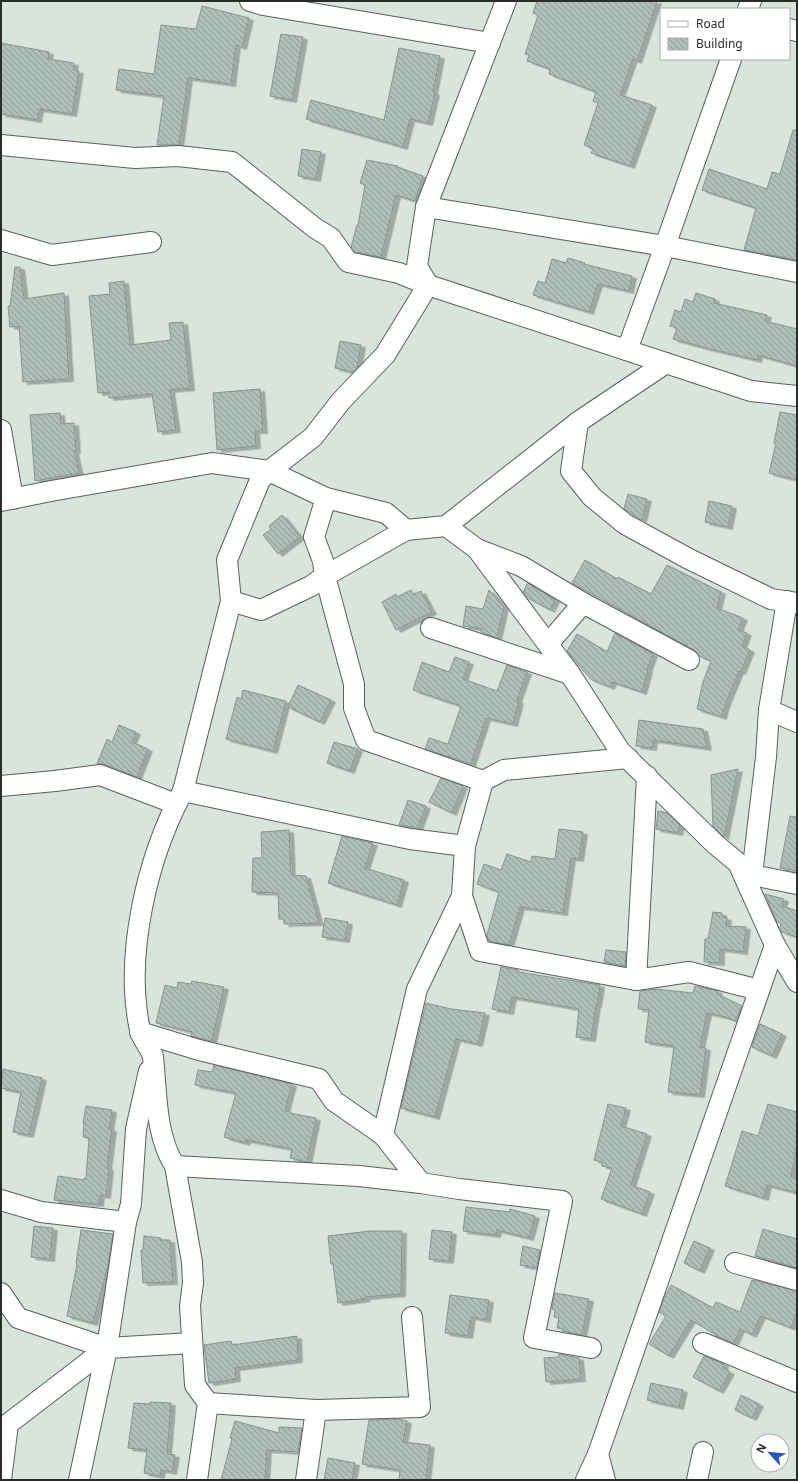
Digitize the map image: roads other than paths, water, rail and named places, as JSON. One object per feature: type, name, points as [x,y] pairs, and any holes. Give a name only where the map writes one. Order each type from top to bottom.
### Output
[{"type":"street","points":[[428,285],[417,266],[426,207],[506,1]]},
{"type":"street","points":[[259,2],[490,43]]},
{"type":"street","points":[[627,350],[731,60]]},
{"type":"street","points":[[1,145],[135,158],[178,156],[232,162],[315,228],[331,238],[348,262],[399,273],[428,285],[751,391],[797,396]]},
{"type":"street","points":[[426,207],[665,246],[797,272]]},
{"type":"street","points":[[1,240],[52,255],[151,242]]},
{"type":"street","points":[[197,1480],[208,1403],[195,1385],[190,1306],[193,1283],[192,1262],[175,1166],[168,1155],[160,1124],[152,1055],[140,1032],[135,994],[139,917],[155,857],[180,797],[231,601],[227,560],[260,480],[269,471],[313,437],[341,401],[385,355],[428,285]]},
{"type":"street","points":[[231,601],[261,610],[311,586],[325,576],[406,530],[446,526],[578,422],[666,363]]},
{"type":"street","points":[[578,422],[571,471],[592,498],[625,524],[689,559],[771,600],[792,602],[769,710],[766,757],[750,881]]},
{"type":"street","points":[[1,430],[7,500],[212,463],[269,471],[326,498],[386,513],[406,530]]},
{"type":"street","points":[[326,498],[314,537],[323,561],[325,576],[354,684],[354,708],[366,740],[483,781]]},
{"type":"street","points":[[446,526],[477,548],[520,566],[583,603],[689,660]]},
{"type":"street","points":[[477,548],[570,674],[620,751],[715,844],[738,863],[750,881],[775,945],[797,982]]},
{"type":"street","points":[[548,644],[583,603]]},
{"type":"street","points":[[431,628],[570,674]]},
{"type":"street","points":[[769,710],[797,722]]},
{"type":"street","points":[[628,758],[504,770],[483,781],[465,846],[462,896],[480,951],[636,980],[689,972],[760,990]]},
{"type":"street","points":[[1,786],[55,781],[100,774],[180,797],[410,839],[465,846]]},
{"type":"street","points":[[636,980],[647,776]]},
{"type":"street","points":[[750,881],[797,884]]},
{"type":"street","points":[[383,1135],[417,989],[462,896]]},
{"type":"street","points":[[586,1480],[598,1454],[775,945]]},
{"type":"street","points":[[140,1032],[198,1050],[319,1079],[334,1101],[383,1135],[421,1182]]},
{"type":"street","points":[[79,1480],[107,1348],[126,1222],[131,1204],[136,1129],[152,1055]]},
{"type":"street","points":[[175,1166],[359,1176],[421,1182],[459,1189],[562,1201],[534,1338],[591,1348]]},
{"type":"street","points":[[1,1200],[41,1212],[126,1222]]},
{"type":"street","points":[[735,1263],[797,1280]]},
{"type":"street","points":[[1,1293],[18,1318],[107,1348],[192,1343]]},
{"type":"street","points":[[208,1403],[316,1410],[420,1407],[412,1317]]},
{"type":"street","points":[[703,1343],[797,1382]]},
{"type":"street","points":[[1,1480],[8,1424],[107,1348]]},
{"type":"street","points":[[306,1480],[316,1410]]},
{"type":"street","points":[[698,1480],[703,1452]]},
{"type":"street","points":[[598,1454],[605,1480]]}]
